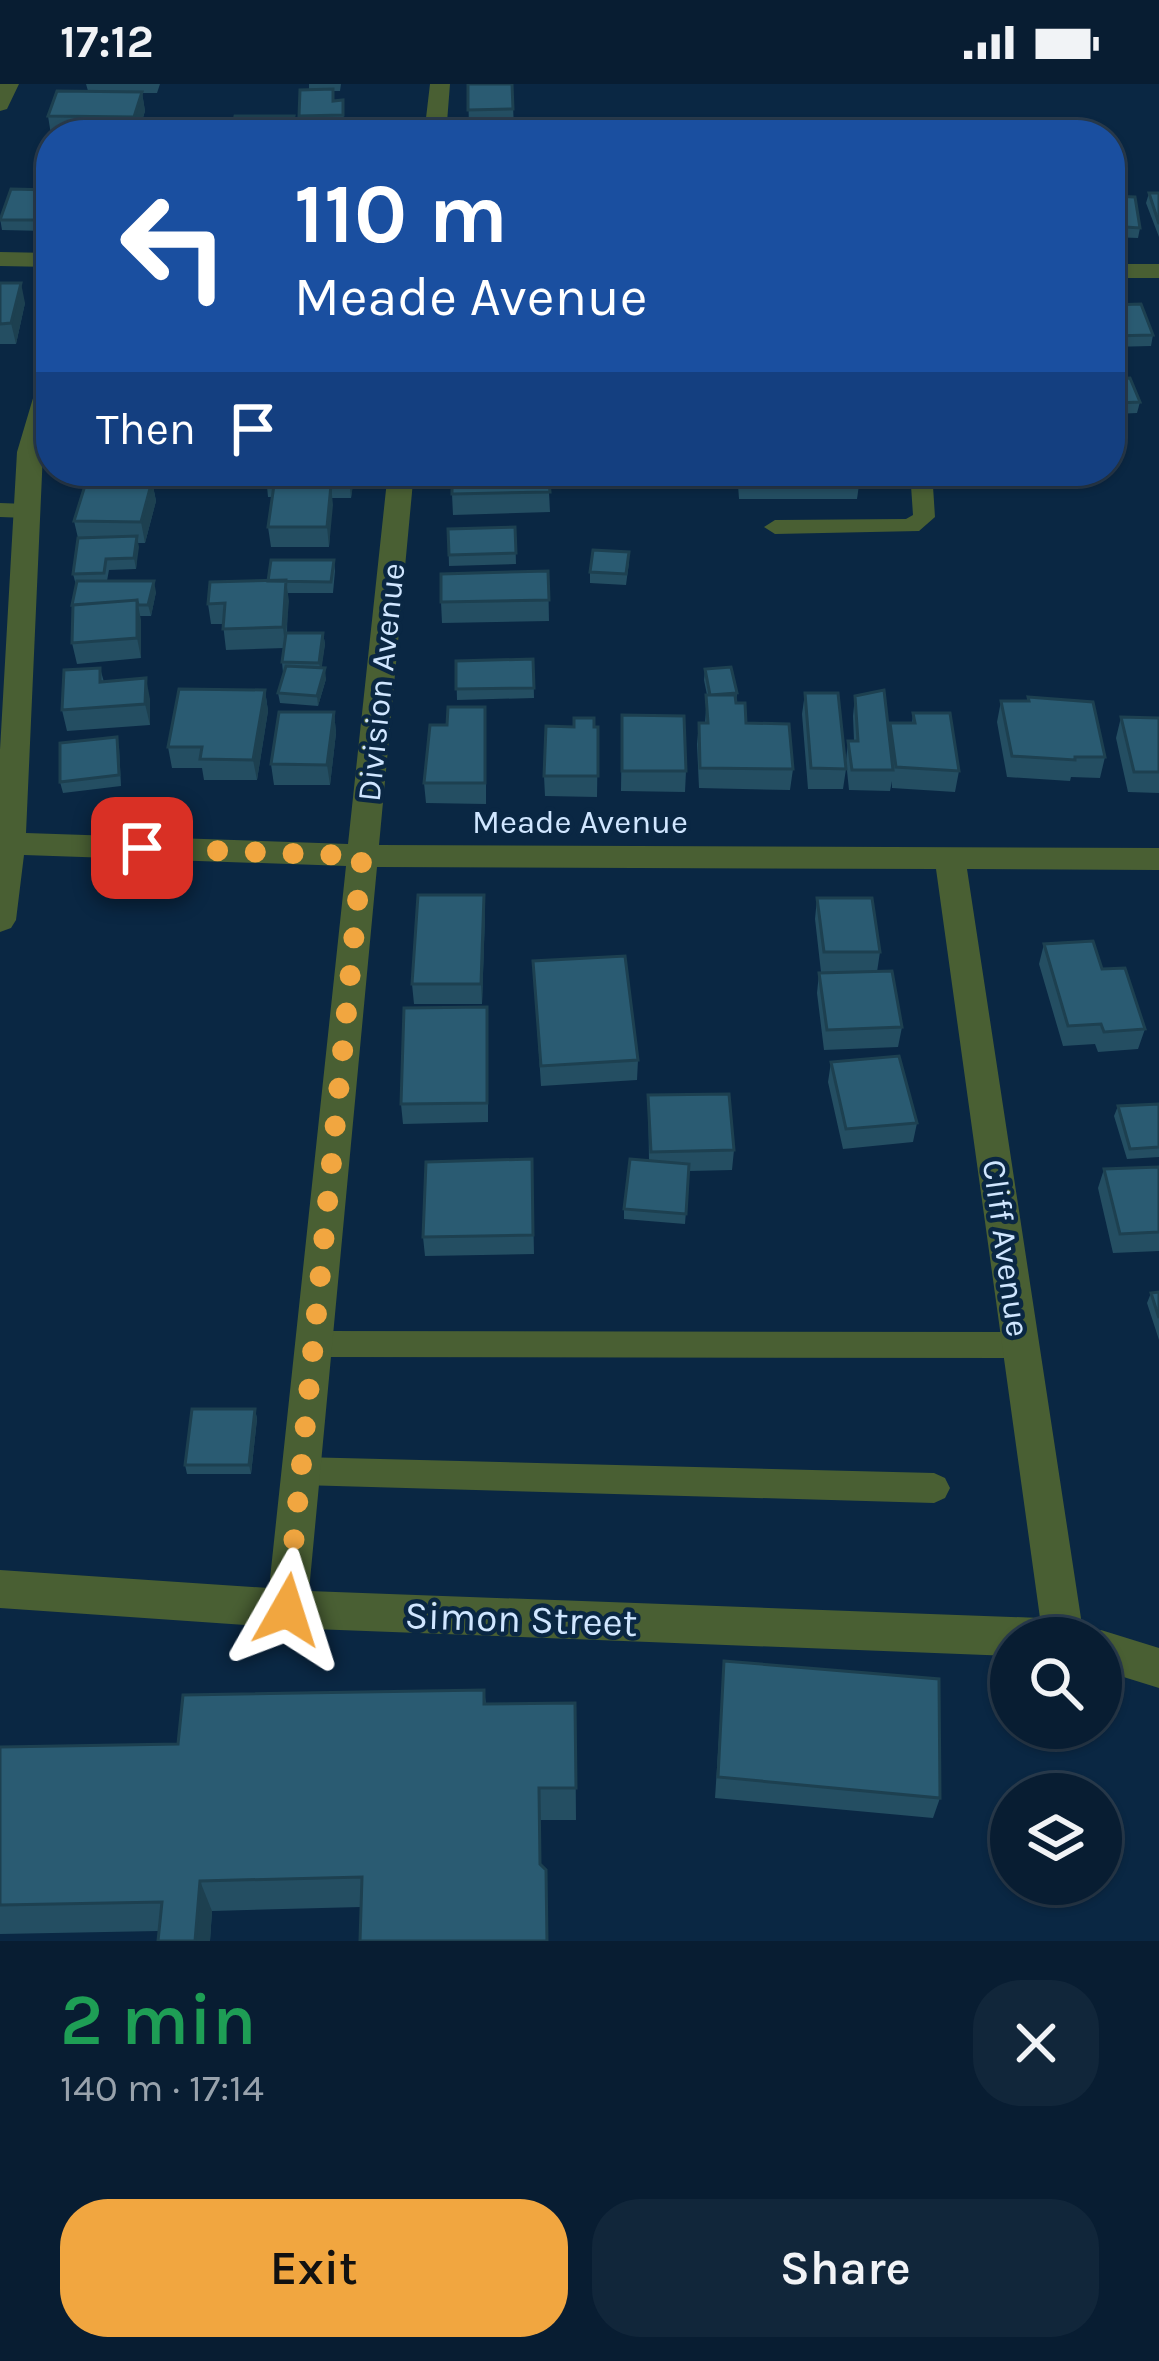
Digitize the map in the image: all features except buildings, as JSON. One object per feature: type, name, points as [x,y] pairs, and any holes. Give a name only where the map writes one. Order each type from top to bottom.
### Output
[{"type":"street","points":[[0,105],[8,84]]},
{"type":"street","points":[[436,120],[440,84]]},
{"type":"street","points":[[0,259],[36,260]]},
{"type":"street","points":[[1125,271],[1159,271]]},
{"type":"street","points":[[0,920],[14,510],[36,431]]},
{"type":"street","name":"Division Avenue","points":[[287,1610],[399,486]]},
{"type":"street","name":"Meade Avenue","points":[[5,843],[362,856],[1159,859]]},
{"type":"street","name":"Cliff Avenue","points":[[950,858],[1061,1617]]},
{"type":"street","name":"Simon Street","points":[[0,1589],[287,1610],[990,1636]]},
{"type":"street","points":[[1122,1657],[1159,1668]]},
{"type":"lane","points":[[775,527],[911,526],[923,517],[922,486]]},
{"type":"lane","points":[[314,1344],[1021,1346]]},
{"type":"lane","points":[[301,1472],[934,1488]]},
{"type":"route","points":[[142,848],[362,856],[287,1610]]}]
